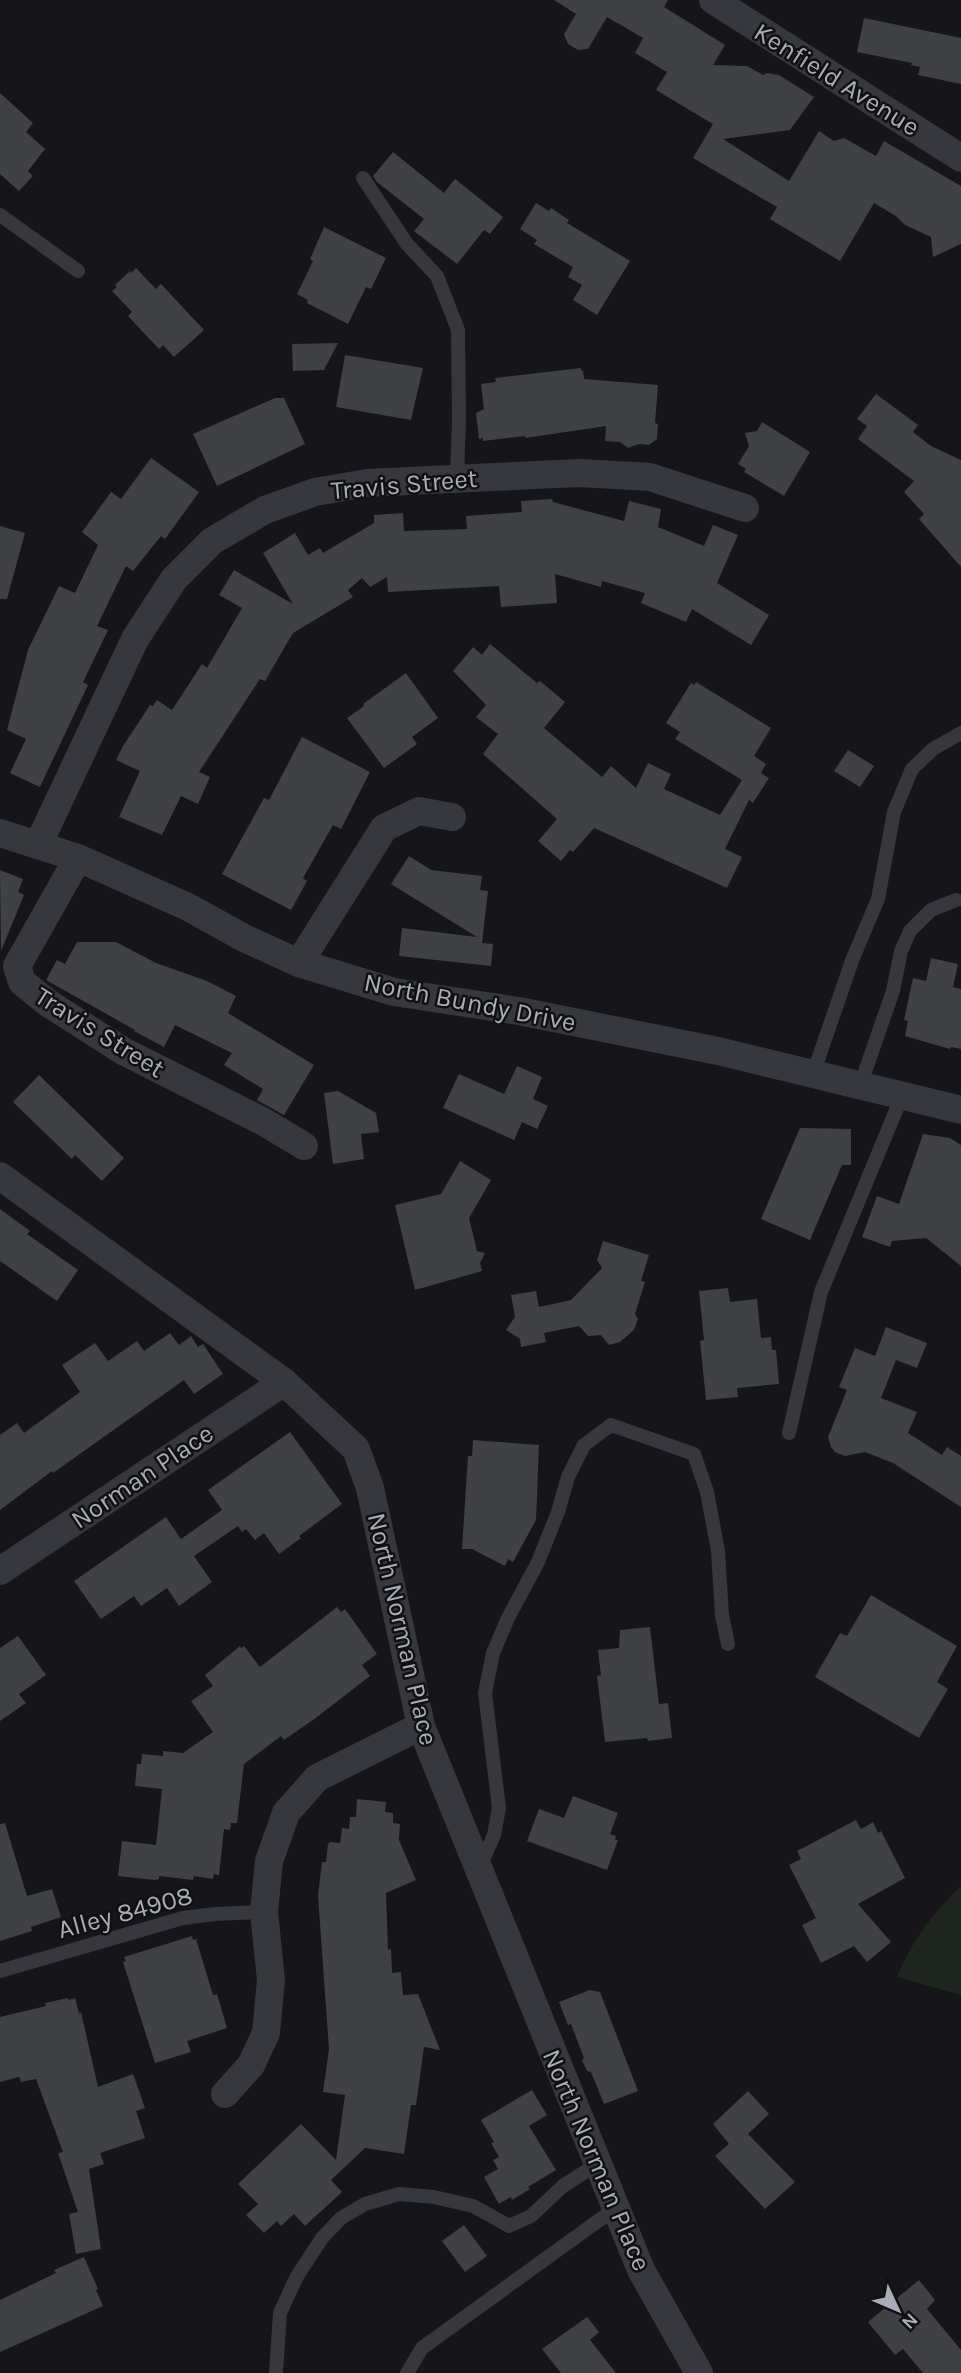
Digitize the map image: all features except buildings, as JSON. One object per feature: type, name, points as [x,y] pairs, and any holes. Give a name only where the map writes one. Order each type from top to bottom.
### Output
[{"type":"street","name":"Kenfield Avenue","points":[[713,0],[961,158]]},
{"type":"street","name":"Travis Street","points":[[38,845],[135,639],[174,579],[212,541],[265,510],[315,492],[368,483],[579,473],[650,477],[745,508]]},
{"type":"street","points":[[299,963],[384,828],[419,811],[452,817]]},
{"type":"street","name":"North Bundy Drive","points":[[0,833],[78,858],[188,907],[244,938],[299,963],[394,992],[519,1011],[718,1051],[961,1110]]},
{"type":"street","name":"Travis Street","points":[[78,858],[17,966],[22,982],[48,1003],[123,1051],[264,1122],[304,1146]]},
{"type":"street","name":"North Norman Place","points":[[0,1176],[284,1381],[356,1449],[370,1488],[421,1726],[640,2270],[699,2373]]},
{"type":"street","name":"Norman Place","points":[[0,1571],[284,1381]]},
{"type":"street","points":[[225,2094],[251,2065],[266,2033],[271,1980],[264,1912],[269,1861],[286,1813],[317,1778],[421,1726]]},
{"type":"lane","points":[[363,178],[407,244],[437,276],[458,330],[457,478]]},
{"type":"lane","points":[[0,215],[78,271]]},
{"type":"lane","points":[[813,1074],[853,958],[878,899],[894,812],[912,769],[933,749],[961,733]]},
{"type":"lane","points":[[860,1086],[892,991],[901,951],[910,931],[931,910],[956,900]]},
{"type":"lane","points":[[789,1433],[821,1292],[902,1096]]},
{"type":"lane","points":[[479,1871],[494,1835],[499,1808],[485,1693],[493,1653],[538,1562],[568,1478],[584,1445],[611,1425],[694,1454],[707,1492],[719,1551],[722,1615],[728,1644]]},
{"type":"lane","name":"Alley 84908","points":[[0,1971],[183,1918],[264,1912]]},
{"type":"lane","points":[[276,2373],[280,2313],[296,2278],[315,2248],[341,2218],[365,2204],[399,2194],[434,2197],[473,2206],[509,2225],[531,2216],[563,2186],[597,2164]]},
{"type":"lane","points":[[407,2373],[422,2348],[615,2208]]},
{"type":"shaded area","points":[[961,1886],[961,1995],[897,1977],[924,1928]]}]
